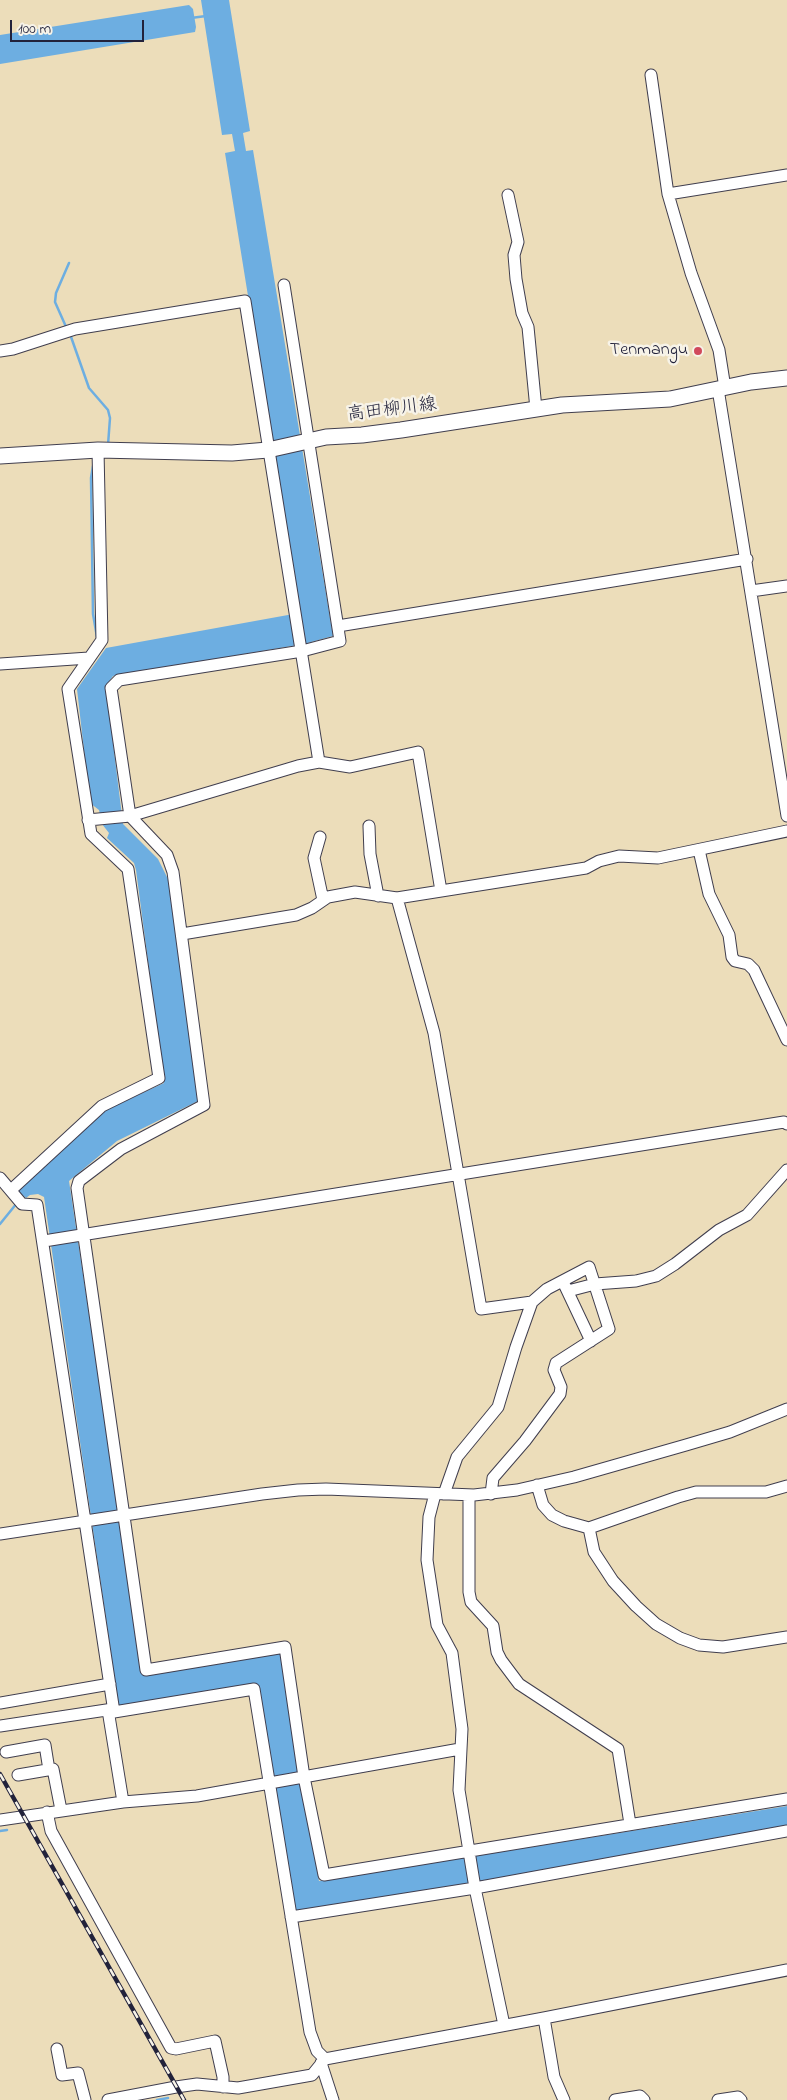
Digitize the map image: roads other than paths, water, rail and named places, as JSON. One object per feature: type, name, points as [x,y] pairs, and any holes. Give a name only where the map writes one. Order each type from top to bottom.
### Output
[{"type":"main road","name":"高田柳川線","points":[[0,456],[98,450],[232,453],[270,449],[326,437],[391,431],[536,408],[670,399],[787,378]]},
{"type":"street","points":[[652,75],[668,194],[691,273],[719,350],[722,389],[751,591],[787,816]]},
{"type":"street","points":[[668,194],[787,174]]},
{"type":"street","points":[[508,195],[518,242],[514,256],[516,279],[522,313],[528,327],[536,408]]},
{"type":"street","points":[[284,285],[306,441],[340,641],[302,652],[119,680],[111,688],[130,816],[167,855],[173,872],[204,1105],[121,1149],[79,1181],[77,1188],[146,1670],[285,1648],[304,1777],[324,1875],[468,1850],[787,1800]]},
{"type":"street","points":[[0,351],[14,349],[75,329],[244,301],[270,449],[319,762]]},
{"type":"street","points":[[11,1190],[102,1106],[159,1078],[128,869],[91,834],[68,689],[102,640],[98,450]]},
{"type":"street","points":[[338,626],[747,559]]},
{"type":"street","points":[[751,591],[787,586]]},
{"type":"street","points":[[0,664],[88,658]]},
{"type":"street","points":[[88,820],[130,816],[298,766],[319,762],[350,767],[418,752],[441,891]]},
{"type":"street","points":[[368,826],[370,854],[378,896]]},
{"type":"street","points":[[182,934],[296,915],[312,908],[328,897],[355,892],[396,898],[586,868],[599,861],[619,856],[658,858],[787,831]]},
{"type":"street","points":[[320,837],[314,858],[323,900]]},
{"type":"street","points":[[699,850],[708,894],[729,936],[732,957],[735,961],[748,964],[754,970],[787,1040]]},
{"type":"street","points":[[396,898],[434,1033],[481,1309],[532,1302],[547,1290],[565,1286],[636,1281],[656,1276],[675,1264],[719,1230],[747,1215],[787,1170]]},
{"type":"street","points":[[44,1242],[784,1122],[787,1124]]},
{"type":"street","points":[[0,1178],[22,1204],[37,1205],[110,1684],[111,1710],[123,1802]]},
{"type":"street","points":[[491,1494],[493,1478],[525,1441],[560,1394],[561,1387],[554,1370],[556,1363],[609,1329],[589,1267],[565,1286]]},
{"type":"street","points":[[565,1286],[590,1341]]},
{"type":"street","points":[[504,2025],[475,1888],[459,1790],[462,1729],[452,1653],[437,1625],[428,1560],[429,1517],[456,1457],[498,1407],[532,1302]]},
{"type":"street","points":[[0,1534],[298,1490],[326,1489],[469,1495],[491,1494],[537,1485],[730,1432],[787,1409]]},
{"type":"street","points":[[537,1485],[544,1505],[552,1515],[572,1524],[589,1528],[696,1492],[766,1492],[787,1486]]},
{"type":"street","points":[[469,1495],[469,1592],[471,1602],[492,1626],[501,1660],[519,1684],[618,1749],[630,1824]]},
{"type":"street","points":[[589,1528],[594,1552],[613,1581],[656,1624],[680,1638],[699,1645],[723,1647],[787,1637]]},
{"type":"street","points":[[0,1703],[110,1684]]},
{"type":"street","points":[[0,1726],[111,1710],[114,1712],[254,1689],[310,2032],[323,2061],[333,2100]]},
{"type":"street","points":[[6,1752],[45,1745],[50,1770]]},
{"type":"street","points":[[0,1820],[123,1802],[197,1796],[460,1749]]},
{"type":"street","points":[[18,1775],[53,1769],[61,1810]]},
{"type":"street","points":[[48,1812],[51,1831],[171,2048],[176,2049],[215,2041],[223,2077],[223,2087]]},
{"type":"street","points":[[291,1917],[475,1888],[787,1831]]},
{"type":"street","points":[[108,2100],[190,2085],[238,2088],[312,2075],[323,2061],[787,1970]]},
{"type":"street","points":[[544,2018],[554,2078],[564,2100]]},
{"type":"street","points":[[57,2049],[62,2075],[78,2073],[85,2100]]},
{"type":"street","points":[[615,2100],[640,2096],[644,2100]]},
{"type":"street","points":[[718,2100],[738,2097],[741,2100]]},
{"type":"water","points":[[201,0],[229,0],[250,131],[243,133],[246,151],[253,150],[333,636],[304,644],[113,676],[106,686],[123,824],[158,859],[168,879],[198,1101],[117,1141],[69,1181],[143,1674],[280,1653],[319,1881],[787,1806],[787,1826],[481,1882],[294,1912],[258,1686],[119,1707],[44,1197],[38,1194],[30,1195],[26,1198],[16,1190],[105,1110],[164,1083],[136,870],[134,863],[107,838],[109,833],[102,824],[99,810],[90,803],[77,689],[106,648],[299,613],[225,153],[235,151],[232,134],[222,135]]},
{"type":"water","points":[[189,5],[193,9],[195,32],[0,64],[0,35]]},
{"type":"waterway","points":[[191,18],[206,16]]},
{"type":"waterway","points":[[67,329],[55,302],[56,293],[69,263]]},
{"type":"waterway","points":[[70,334],[89,388],[108,410],[110,418],[108,445]]},
{"type":"waterway","points":[[93,466],[91,478],[93,614],[97,637]]},
{"type":"waterway","points":[[0,1224],[17,1203]]},
{"type":"waterway","points":[[0,1831],[7,1830]]},
{"type":"waterway","points":[[157,2100],[168,2098]]},
{"type":"railway","points":[[0,1774],[184,2100]]},
{"type":"place","name":"Tenmangu","points":[[698,351]]}]
